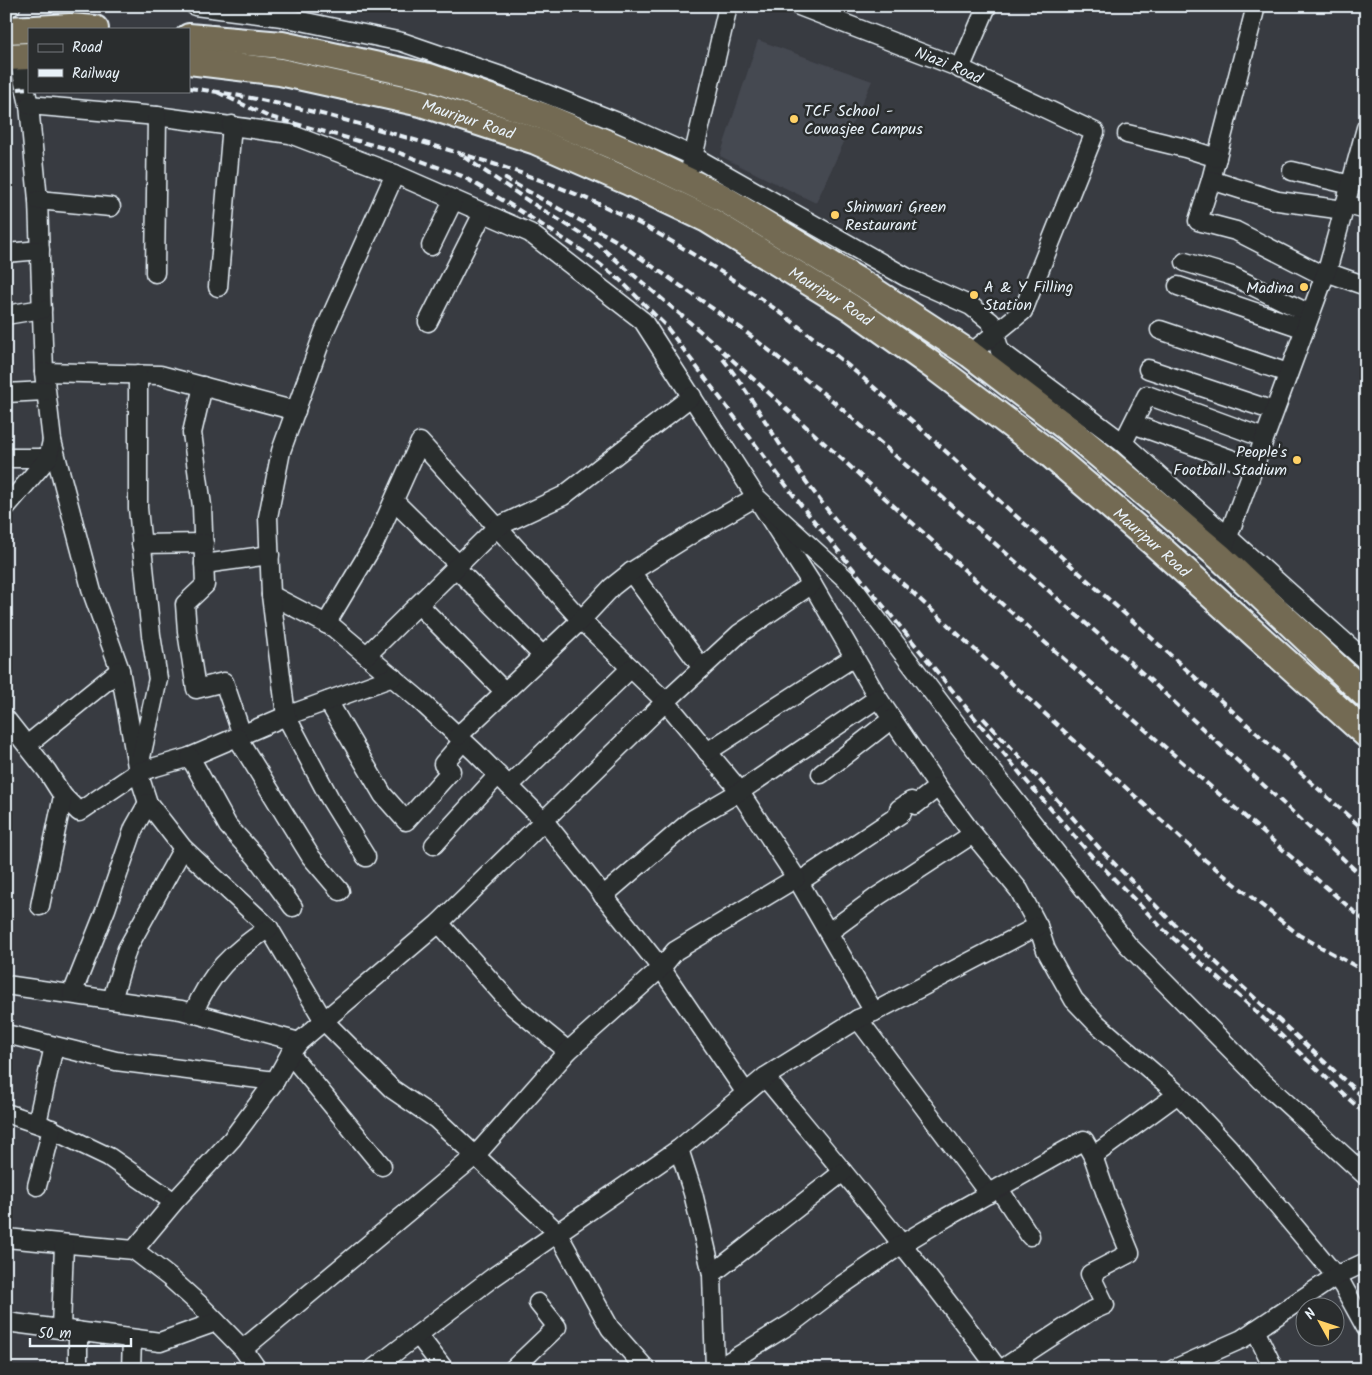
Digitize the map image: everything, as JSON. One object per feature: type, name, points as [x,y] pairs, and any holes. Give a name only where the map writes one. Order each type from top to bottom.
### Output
[{"type":"highway","points":[[52,28],[82,28]]},
{"type":"highway","points":[[6,30],[28,29]]},
{"type":"highway","name":"Mauripur Road","points":[[190,37],[282,45],[429,77],[545,117],[632,154],[722,197],[866,286],[970,354],[1224,546],[1366,695]]},
{"type":"highway","name":"Mauripur Road","points":[[190,61],[280,72],[421,103],[536,141],[707,219],[850,307],[936,368],[1050,454],[1155,544],[1366,734]]},
{"type":"street","points":[[6,7],[11,6]]},
{"type":"street","points":[[194,6],[282,17],[402,42],[504,77],[615,121],[693,156],[906,277],[971,306],[991,322],[1000,351],[1123,443],[1224,546],[1366,661]]},
{"type":"street","points":[[687,181],[728,6]]},
{"type":"street","name":"Niazi Road","points":[[799,6],[960,69],[1094,132],[1023,311],[995,334]]},
{"type":"street","points":[[960,69],[986,6]]},
{"type":"street","points":[[1256,6],[1217,158],[1198,221],[1236,231],[1325,274],[1366,286]]},
{"type":"street","points":[[18,56],[29,105],[38,200],[45,390],[52,441],[92,592],[120,670],[138,772],[148,803],[183,848],[269,928],[324,1021],[392,1089],[436,1119],[557,1232],[610,1328],[646,1369]]},
{"type":"street","points":[[29,105],[232,124],[290,134],[395,174],[453,201],[530,233],[643,321],[812,584],[878,698],[938,788],[1019,890],[1038,926],[1046,950],[1074,1000],[1103,1029],[1178,1094],[1229,1148],[1336,1276],[1366,1328]]},
{"type":"street","points":[[155,273],[157,116]]},
{"type":"street","points":[[218,287],[232,124]]},
{"type":"street","points":[[1224,546],[1325,274],[1363,151],[1366,128]]},
{"type":"street","points":[[1127,134],[1217,158]]},
{"type":"street","points":[[1292,171],[1351,185]]},
{"type":"street","points":[[366,857],[329,797],[286,716],[271,595],[268,517],[281,451],[324,332],[395,174]]},
{"type":"street","points":[[1211,180],[1278,201],[1366,210]]},
{"type":"street","points":[[38,200],[111,207]]},
{"type":"street","points":[[431,246],[453,201]]},
{"type":"street","points":[[428,322],[483,213]]},
{"type":"street","points":[[6,253],[40,250]]},
{"type":"street","points":[[1185,262],[1232,276],[1307,322]]},
{"type":"street","points":[[1178,286],[1307,322]]},
{"type":"street","points":[[6,314],[42,309]]},
{"type":"street","points":[[1160,330],[1288,373]]},
{"type":"street","points":[[970,354],[995,334]]},
{"type":"street","points":[[1148,369],[1274,411]]},
{"type":"street","points":[[44,372],[160,375],[296,411]]},
{"type":"street","points":[[138,374],[138,508],[151,635],[158,679],[138,772]]},
{"type":"street","points":[[203,386],[192,433],[202,506],[205,585],[185,604],[187,632],[196,689],[224,682],[239,736],[311,857],[340,891]]},
{"type":"street","points":[[6,393],[45,390]]},
{"type":"street","points":[[1123,443],[1147,395],[1264,438]]},
{"type":"street","points":[[367,655],[497,527],[563,496],[692,396]]},
{"type":"street","points":[[1133,424],[1253,467]]},
{"type":"street","points":[[6,507],[48,458],[52,441]]},
{"type":"street","points":[[326,624],[375,542],[420,442],[581,620],[666,702],[739,792],[798,880],[874,1012]]},
{"type":"street","points":[[6,458],[48,458]]},
{"type":"street","points":[[328,701],[383,795],[406,821],[451,772],[443,764],[461,739],[612,588],[631,572],[756,497]]},
{"type":"street","points":[[756,497],[849,582],[982,758],[1128,945],[1260,1079],[1366,1176]]},
{"type":"street","points":[[394,500],[543,656]]},
{"type":"street","points":[[141,544],[204,543]]},
{"type":"street","points":[[204,564],[270,555]]},
{"type":"street","points":[[631,572],[702,668]]},
{"type":"street","points":[[134,1250],[174,1202],[232,1139],[275,1081],[295,1048],[439,923],[545,822],[666,702],[739,634],[812,584]]},
{"type":"street","points":[[271,595],[334,628],[367,655],[461,739],[545,822],[661,968],[746,1093]]},
{"type":"street","points":[[419,604],[506,692]]},
{"type":"street","points":[[707,752],[854,657]]},
{"type":"street","points":[[434,845],[631,668]]},
{"type":"street","points":[[27,745],[120,670]]},
{"type":"street","points":[[7,723],[27,745],[63,796],[79,812],[138,772],[190,757],[286,716],[393,677]]},
{"type":"street","points":[[603,896],[693,819],[739,792],[878,698]]},
{"type":"street","points":[[821,774],[892,719]]},
{"type":"street","points":[[190,757],[228,826],[256,857],[293,907]]},
{"type":"street","points":[[243,1349],[475,1156],[568,1051],[661,968],[675,951],[798,880],[902,813],[900,809],[911,800],[914,805],[938,788]]},
{"type":"street","points":[[40,906],[63,796]]},
{"type":"street","points":[[72,994],[106,909],[134,828],[148,803]]},
{"type":"street","points":[[829,932],[878,896],[973,834]]},
{"type":"street","points":[[112,1000],[127,949],[183,848]]},
{"type":"street","points":[[439,923],[513,1006],[568,1051]]},
{"type":"street","points":[[373,1369],[492,1278],[679,1149],[765,1077],[858,1019],[1038,926]]},
{"type":"street","points":[[193,1014],[202,994],[220,967],[246,943],[269,928]]},
{"type":"street","points":[[6,985],[181,1010],[295,1048],[382,1166]]},
{"type":"street","points":[[858,1019],[1030,1236]]},
{"type":"street","points":[[6,1034],[116,1061],[275,1081]]},
{"type":"street","points":[[37,1186],[54,1046]]},
{"type":"street","points":[[765,1077],[823,1145],[902,1244],[957,1313],[998,1369]]},
{"type":"street","points":[[1093,1156],[1178,1094]]},
{"type":"street","points":[[6,1113],[45,1126],[109,1157],[174,1202]]},
{"type":"street","points":[[679,1149],[693,1193],[712,1274],[716,1369],[792,1323],[842,1285],[902,1244],[1084,1140],[1093,1156],[1130,1254],[1090,1274],[1105,1305],[1089,1312],[1002,1369]]},
{"type":"street","points":[[712,1274],[843,1172]]},
{"type":"street","points":[[6,1238],[134,1250],[169,1277],[216,1322],[243,1349],[257,1369]]},
{"type":"street","points":[[64,1244],[70,1330],[78,1369]]},
{"type":"street","points":[[1174,1369],[1242,1339],[1336,1276],[1366,1262]]},
{"type":"street","points":[[513,1369],[557,1327],[538,1303]]},
{"type":"street","points":[[6,1322],[160,1342],[216,1322]]},
{"type":"street","points":[[1254,1330],[1274,1369]]},
{"type":"street","points":[[418,1335],[444,1369]]},
{"type":"street","points":[[131,1369],[132,1339]]},
{"type":"shaded area","name":"TCF School - Cowasjee Campus","points":[[758,40],[872,81],[816,203],[720,156]]},
{"type":"railway","points":[[6,90],[28,88]]},
{"type":"railway","points":[[190,88],[279,104],[338,118],[456,152],[517,172],[607,208],[664,237],[708,264],[793,322],[881,393],[1366,832]]},
{"type":"railway","points":[[217,92],[267,116],[391,150],[462,176],[584,252],[619,279],[665,325],[801,505],[1023,777],[1089,853],[1164,930],[1249,1005],[1366,1115]]},
{"type":"railway","points":[[464,157],[530,202],[596,243],[707,337],[1033,632],[1366,922]]},
{"type":"railway","points":[[504,178],[615,240],[742,329],[833,401],[1148,678],[1366,880]]},
{"type":"railway","points":[[723,359],[796,468],[844,530],[1205,860],[1299,935],[1366,972]]},
{"type":"railway","points":[[983,718],[1101,850],[1172,922],[1366,1100]]},
{"type":"place","name":"TCF School - Cowasjee Campus","points":[[794,119]]},
{"type":"place","name":"Shinwari Green Restaurant","points":[[835,215]]},
{"type":"place","name":"Madina","points":[[1304,287]]},
{"type":"place","name":"A & Y Filling Station","points":[[974,295]]},
{"type":"place","name":"People's Football Stadium","points":[[1297,460]]}]
